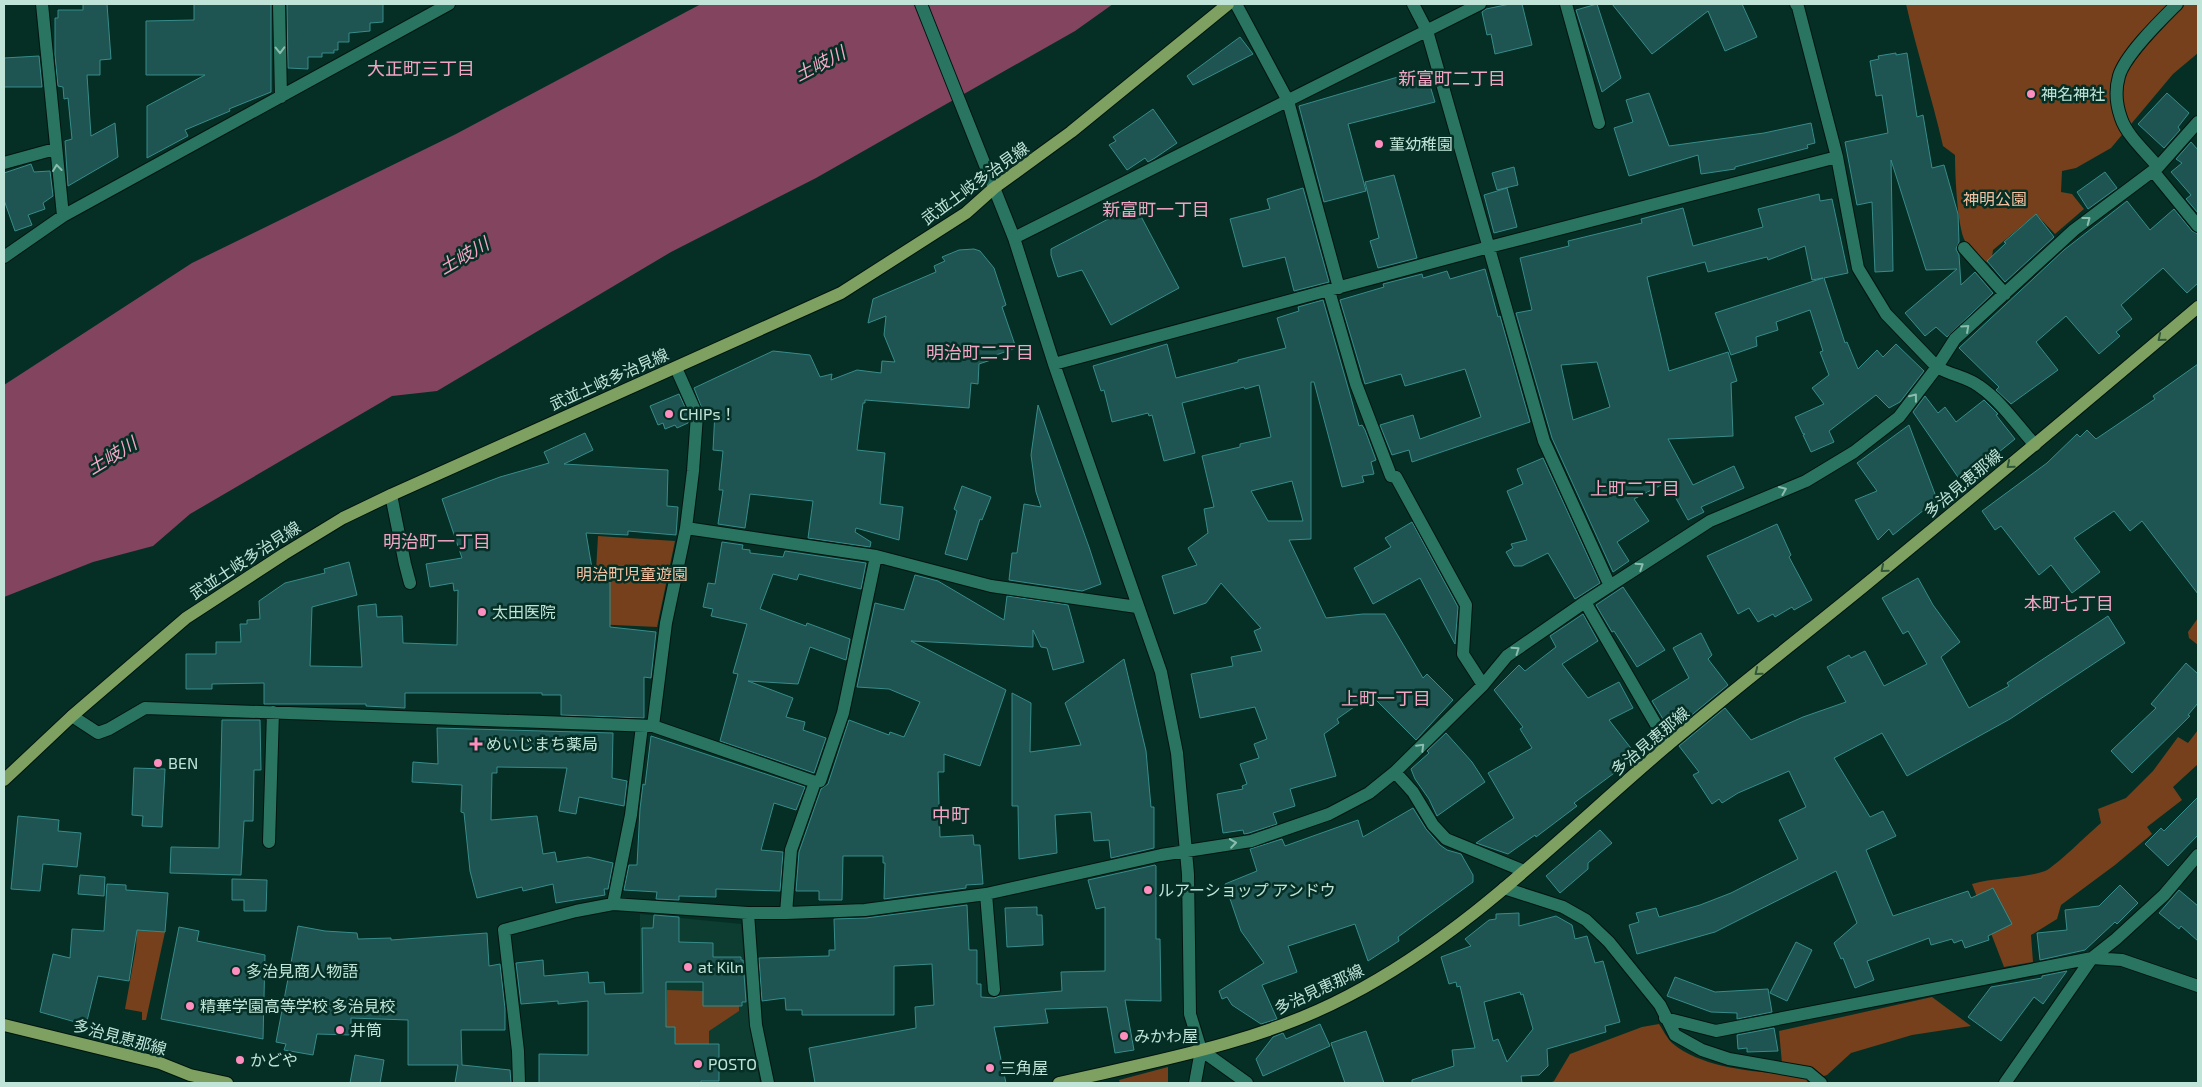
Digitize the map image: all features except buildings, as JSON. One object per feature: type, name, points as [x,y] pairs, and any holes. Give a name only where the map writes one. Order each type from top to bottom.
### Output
[{"type":"main road","name":"武並土岐多治見線","points":[[4,780],[72,716],[186,618],[343,518],[842,293],[966,213],[994,188],[1071,132],[1228,4]]},
{"type":"main road","name":"多治見恵那線","points":[[1059,1083],[1201,1050],[1278,1026],[1347,997],[1410,959],[1454,928],[1504,888],[1668,745],[2035,445],[2198,307]]},
{"type":"main road","name":"多治見恵那線","points":[[4,1025],[160,1062],[202,1081],[227,1083]]},
{"type":"street","points":[[42,4],[63,216]]},
{"type":"street","points":[[279,4],[281,97]]},
{"type":"street","points":[[4,257],[63,216],[449,4]]},
{"type":"street","points":[[922,4],[1014,238],[1054,364],[1160,672],[1177,753],[1188,874],[1190,1014],[1201,1050],[1195,1083]]},
{"type":"street","points":[[1236,4],[1288,101],[1356,384],[1382,455],[1392,476],[1396,477],[1466,605],[1463,654],[1483,685]]},
{"type":"street","points":[[1413,4],[1427,31],[1544,441],[1610,586]]},
{"type":"street","points":[[1014,238],[1480,4]]},
{"type":"street","points":[[1566,4],[1599,123]]},
{"type":"street","points":[[1796,4],[1837,157],[1858,268],[1886,314],[1937,367],[1946,373],[1978,385],[1996,401],[2035,445]]},
{"type":"street","points":[[2177,4],[2134,51],[2119,75],[2116,96],[2121,119],[2198,226]]},
{"type":"street","points":[[520,1083],[504,930],[576,911],[613,904],[748,913],[786,913],[865,910],[986,894],[1185,850],[1251,841],[1329,814],[1369,793],[1395,772],[1483,685],[1507,656],[1585,602],[1710,521],[1806,481],[1854,452],[1899,417],[1937,367],[1955,339],[2074,230],[2156,169],[2198,122]]},
{"type":"street","points":[[4,162],[55,149]]},
{"type":"street","points":[[1054,364],[1488,247],[1837,157]]},
{"type":"street","points":[[1964,248],[2005,294]]},
{"type":"street","points":[[613,904],[666,623],[686,528],[693,471],[697,415],[676,368]]},
{"type":"street","points":[[391,495],[410,583]]},
{"type":"street","points":[[686,528],[876,556],[991,586],[1137,607]]},
{"type":"street","points":[[72,716],[98,733],[109,729],[145,708],[647,726],[815,782],[820,781],[843,713],[876,556]]},
{"type":"street","points":[[1585,602],[1668,745]]},
{"type":"street","points":[[269,842],[273,712]]},
{"type":"street","points":[[1395,772],[1413,792],[1433,825],[1446,839],[1524,870]]},
{"type":"street","points":[[786,913],[791,850],[815,782]]},
{"type":"street","points":[[2005,1083],[2092,958],[2116,939],[2164,894],[2198,855]]},
{"type":"street","points":[[1504,888],[1563,907],[1586,920],[1609,942],[1660,1005],[1675,1036],[1702,1050],[1729,1059],[1808,1073],[1821,1083]]},
{"type":"street","points":[[986,894],[994,990]]},
{"type":"street","points":[[748,913],[756,1025],[768,1083]]},
{"type":"street","points":[[1665,1018],[1716,1031],[2092,958],[2122,960],[2198,986]]},
{"type":"street","points":[[1201,1050],[1248,1083]]},
{"type":"shaded area","points":[[640,914],[741,924],[750,1028],[760,1083],[640,1083]]},
{"type":"green space","name":"神明公園","points":[[1906,4],[2198,4],[2198,53],[2173,74],[2111,148],[2076,168],[2062,171],[2061,192],[2072,194],[2084,209],[2055,234],[2036,214],[1993,250],[1991,264],[1973,251],[1962,234],[1957,199],[1955,155],[1943,146]]},
{"type":"green space","name":"明治町児童遊園","points":[[598,536],[675,541],[657,627],[593,624]]},
{"type":"green space","points":[[2198,618],[2198,645],[2189,638],[2188,632]]},
{"type":"green space","points":[[2198,730],[2198,764],[2173,787],[2182,800],[2147,827],[2152,834],[2115,865],[2061,905],[2057,919],[2031,935],[2033,962],[2004,967],[1972,884],[2036,874],[2050,868],[2101,823],[2098,809],[2126,798],[2153,771],[2178,737],[2188,743]]},
{"type":"green space","points":[[137,930],[165,932],[146,1020],[142,1020],[142,1012],[125,1009],[136,948]]},
{"type":"green space","points":[[667,990],[703,991],[703,1006],[739,1006],[739,1011],[709,1031],[709,1044],[675,1044],[670,1027],[666,1027]]},
{"type":"green space","points":[[1932,997],[1971,1026],[1912,1035],[1851,1053],[1827,1075],[1803,1083],[1550,1083],[1554,1081],[1570,1054],[1642,1027],[1659,1024],[1672,1043],[1697,1058],[1710,1063],[1740,1069],[1783,1074],[1779,1031]]},
{"type":"green space","points":[[1168,1067],[1168,1083],[1120,1083],[1119,1080]]},
{"type":"water","name":"土岐川","points":[[701,4],[1113,4],[1075,31],[816,178],[671,252],[437,391],[392,396],[190,514],[153,546],[93,562],[4,597],[4,385],[192,263],[456,134]]},
{"type":"place","name":"神名神社","points":[[2031,94]]},
{"type":"place","name":"菫幼稚園","points":[[1379,144]]},
{"type":"place","name":"CHIPs！","points":[[669,414]]},
{"type":"place","name":"太田医院","points":[[482,612]]},
{"type":"place","name":"めいじまち薬局","points":[[476,744]]},
{"type":"place","name":"BEN","points":[[158,763]]},
{"type":"place","name":"ルアーショップ アンドウ","points":[[1148,890]]},
{"type":"place","name":"at Kiln","points":[[688,967]]},
{"type":"place","name":"多治見商人物語","points":[[236,971]]},
{"type":"place","name":"精華学園高等学校 多治見校","points":[[190,1006]]},
{"type":"place","name":"井筒","points":[[340,1030]]},
{"type":"place","name":"みかわ屋","points":[[1124,1036]]},
{"type":"place","name":"かどや","points":[[240,1060]]},
{"type":"place","name":"POSTO","points":[[698,1064]]},
{"type":"place","name":"三角屋","points":[[990,1068]]},
{"type":"district","name":"大正町三丁目","points":[[421,69]]},
{"type":"district","name":"新富町二丁目","points":[[1452,79]]},
{"type":"district","name":"新富町一丁目","points":[[1156,210]]},
{"type":"district","name":"明治町二丁目","points":[[980,353]]},
{"type":"district","name":"上町二丁目","points":[[1635,489]]},
{"type":"district","name":"明治町一丁目","points":[[437,542]]},
{"type":"district","name":"本町七丁目","points":[[2069,604]]},
{"type":"district","name":"上町一丁目","points":[[1386,699]]},
{"type":"district","name":"中町","points":[[951,815]]}]
